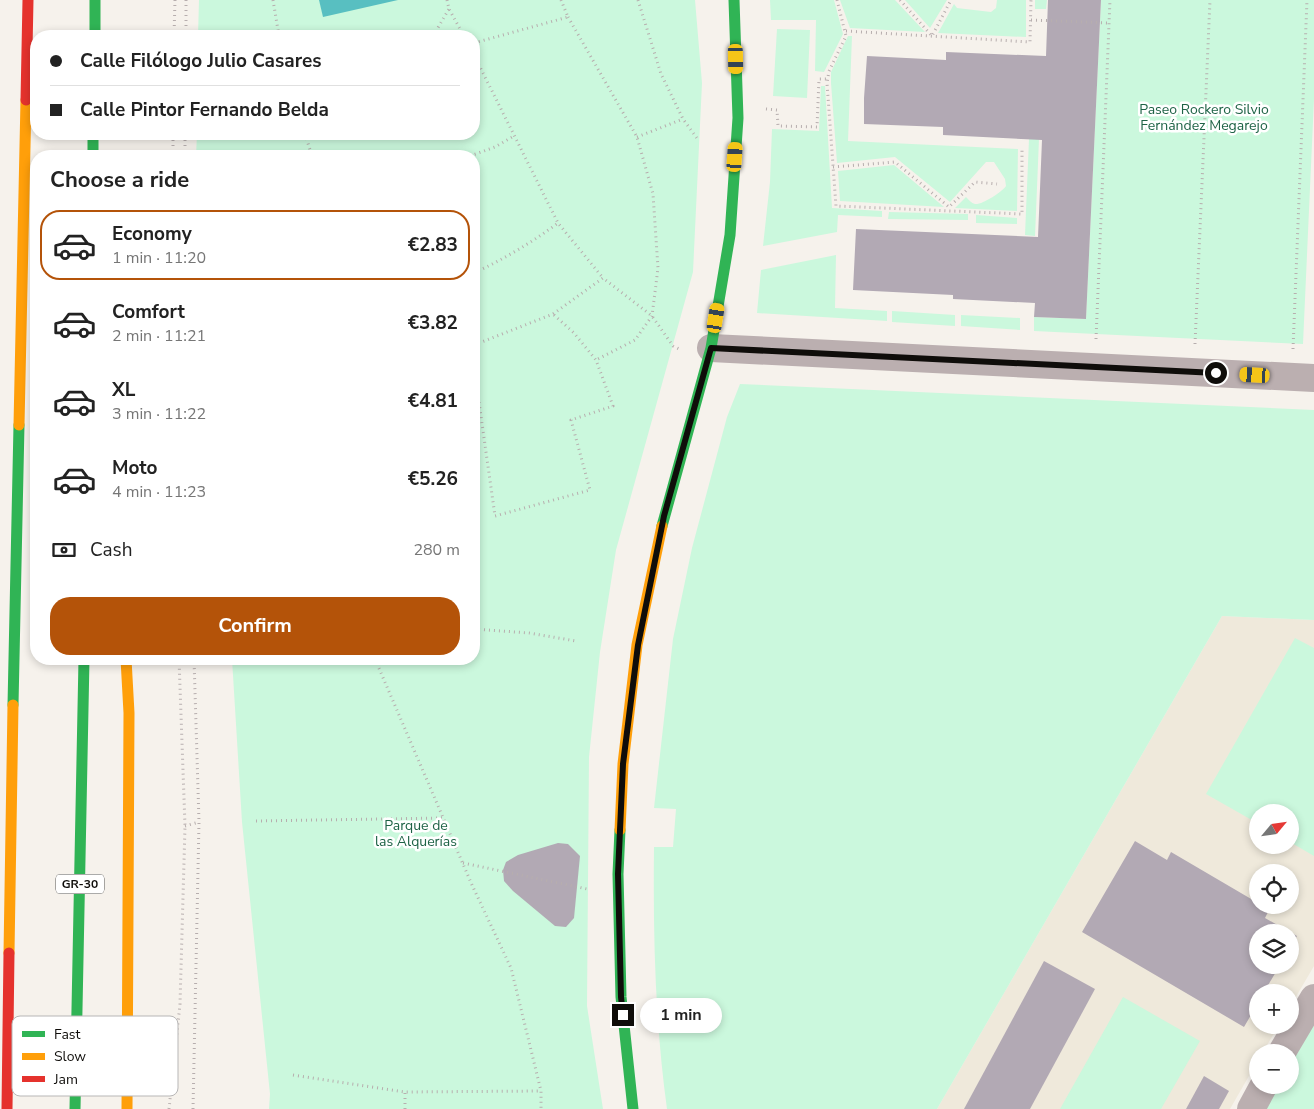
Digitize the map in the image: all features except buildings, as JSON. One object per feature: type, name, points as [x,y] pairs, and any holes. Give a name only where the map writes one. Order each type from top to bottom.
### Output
[{"type":"main road","points":[[7,1109],[16,542],[28,0]]},
{"type":"main road","points":[[95,0],[95,30]]},
{"type":"main road","points":[[632,1109],[621,997],[618,874],[623,764],[638,645],[664,516],[699,351],[730,235],[738,118],[734,0]]},
{"type":"main road","points":[[3,573],[16,542]]},
{"type":"main road","name":"GR-30","points":[[77,1016],[84,665]]},
{"type":"main road","points":[[126,665],[129,713],[127,1016]]},
{"type":"main road","name":"GR-30","points":[[75,1096],[75,1109]]},
{"type":"main road","points":[[127,1096],[127,1109]]},
{"type":"street","points":[[699,351],[1314,378]]},
{"type":"street","points":[[1287,1044],[1314,998]]},
{"type":"street","points":[[1251,1109],[1259,1094]]},
{"type":"path","points":[[174,30],[175,0]]},
{"type":"path","points":[[186,0],[186,30]]},
{"type":"path","points":[[273,0],[278,30]]},
{"type":"path","points":[[447,0],[449,9],[461,30]]},
{"type":"path","points":[[561,0],[568,17],[637,137],[653,194],[658,268],[652,316],[635,340],[596,360]]},
{"type":"path","points":[[638,0],[662,74],[682,118],[699,141]]},
{"type":"path","points":[[837,0],[846,36],[829,71],[828,79],[836,206],[949,209],[1022,214],[1022,148]]},
{"type":"path","points":[[900,0],[932,36]]},
{"type":"path","points":[[932,36],[951,0]]},
{"type":"path","points":[[846,31],[1030,42],[1031,0]]},
{"type":"path","points":[[1096,339],[1110,0]]},
{"type":"path","points":[[1195,344],[1210,0]]},
{"type":"path","points":[[1293,351],[1307,0]]},
{"type":"path","points":[[437,30],[449,9]]},
{"type":"path","points":[[480,41],[568,17]]},
{"type":"path","points":[[1031,20],[1109,23]]},
{"type":"path","points":[[480,67],[558,223],[603,278],[652,316],[673,346],[699,351]]},
{"type":"path","points":[[766,109],[777,110],[778,126],[817,127],[819,79],[828,79]]},
{"type":"path","points":[[637,137],[682,118]]},
{"type":"path","points":[[480,152],[495,147],[514,136]]},
{"type":"path","points":[[833,167],[895,162],[949,209]]},
{"type":"path","points":[[949,209],[975,182],[997,184]]},
{"type":"path","points":[[480,270],[533,242],[558,223]]},
{"type":"path","points":[[480,343],[553,314],[603,278]]},
{"type":"path","points":[[480,408],[495,516],[590,490],[571,420],[613,406],[596,360],[574,333],[553,314]]},
{"type":"path","points":[[480,630],[529,633],[576,641]]},
{"type":"path","points":[[178,1023],[185,826],[179,665]]},
{"type":"path","points":[[193,1109],[199,822],[194,665]]},
{"type":"path","points":[[378,665],[443,818],[512,968],[541,1090],[541,1109]]},
{"type":"path","points":[[256,821],[443,818]]},
{"type":"path","points":[[185,826],[199,822]]},
{"type":"path","points":[[463,862],[587,888]]},
{"type":"path","points":[[293,1075],[405,1092],[541,1090]]},
{"type":"path","points":[[405,1092],[405,1109]]},
{"type":"path","points":[[169,1109],[170,1096]]},
{"type":"shaded area","points":[[1222,616],[1314,620],[1314,966],[1299,992],[1299,984],[1249,984],[1249,1034],[1274,1034],[1268,1044],[1249,1044],[1249,1076],[1230,1109],[937,1109]]},
{"type":"green space","name":"Parque de las Alquerías","points":[[199,0],[695,0],[702,83],[693,272],[616,550],[600,652],[589,757],[587,1006],[603,1109],[269,1109],[270,1094],[242,822],[232,665],[480,665],[480,150],[196,150],[197,140],[480,140],[480,30],[198,30]]},
{"type":"green space","points":[[770,0],[834,0],[843,34],[824,72],[815,71],[816,20],[771,20]]},
{"type":"green space","points":[[840,0],[895,0],[925,32],[850,28]]},
{"type":"green space","points":[[905,0],[947,0],[930,28]]},
{"type":"green space","points":[[997,0],[1026,0],[1026,37],[938,33],[954,4],[957,8],[991,12],[996,8]]},
{"type":"green space","points":[[1035,0],[1047,0],[1046,9],[1035,9]]},
{"type":"green space","name":"Paseo Rockero Silvio Fernández Megarejo","points":[[1101,0],[1314,0],[1314,99],[1303,344],[1034,331],[1034,317],[1086,319]]},
{"type":"green space","points":[[777,29],[810,30],[807,98],[773,96]]},
{"type":"green space","points":[[848,36],[852,36],[848,141],[1018,149],[1017,211],[955,208],[966,197],[972,203],[978,204],[992,198],[1006,186],[1005,179],[994,162],[986,162],[950,202],[895,157],[837,163],[831,72]]},
{"type":"green space","points":[[821,86],[825,86],[832,208],[882,211],[882,217],[838,215],[837,232],[763,246],[770,182],[772,129],[819,131]]},
{"type":"green space","points":[[1029,139],[1039,139],[1035,236],[1025,235]]},
{"type":"green space","points":[[894,165],[944,207],[840,201],[838,171]]},
{"type":"green space","points":[[889,212],[968,214],[968,220],[888,219]]},
{"type":"green space","points":[[976,215],[1017,218],[1017,224],[976,223]]},
{"type":"green space","points":[[836,255],[835,308],[887,311],[887,321],[757,313],[761,270]]},
{"type":"green space","points":[[892,311],[955,315],[955,326],[892,322]]},
{"type":"green space","points":[[961,315],[1020,318],[1020,330],[961,326]]},
{"type":"green space","points":[[740,384],[1314,410],[1314,620],[1222,616],[937,1109],[667,1109],[660,1044],[656,978],[654,847],[673,847],[676,809],[654,808],[673,639],[692,548],[727,417]]},
{"type":"green space","points":[[1295,638],[1314,648],[1314,856],[1299,847],[1299,804],[1249,804],[1249,818],[1206,794]]},
{"type":"green space","points":[[1123,997],[1200,1041],[1161,1109],[1060,1109]]},
{"type":"green space","points":[[1314,1024],[1314,1109],[1266,1109],[1274,1094],[1299,1094],[1299,1050]]},
{"type":"water","points":[[319,0],[398,0],[323,17]]},
{"type":"traffic: fast","points":[[95,0],[95,30]]},
{"type":"traffic: fast","points":[[662,526],[711,348],[730,235],[738,118],[734,0]]},
{"type":"traffic: fast","points":[[93,140],[93,150]]},
{"type":"traffic: fast","points":[[13,705],[19,425]]},
{"type":"traffic: fast","points":[[77,1016],[84,665]]},
{"type":"traffic: fast","points":[[620,830],[618,874],[621,997],[633,1109]]},
{"type":"traffic: fast","points":[[75,1096],[75,1109]]},
{"type":"traffic: slow","points":[[19,425],[26,100]]},
{"type":"traffic: slow","points":[[620,830],[623,764],[637,645],[662,526]]},
{"type":"traffic: slow","points":[[126,665],[129,713],[127,1016]]},
{"type":"traffic: slow","points":[[9,953],[13,705]]},
{"type":"traffic: slow","points":[[127,1096],[127,1109]]},
{"type":"traffic: jam","points":[[26,100],[28,0]]},
{"type":"traffic: jam","points":[[7,1109],[9,953]]},
{"type":"route","points":[[623,1015],[618,874],[623,764],[638,645],[664,516],[711,348],[1216,373]]}]
